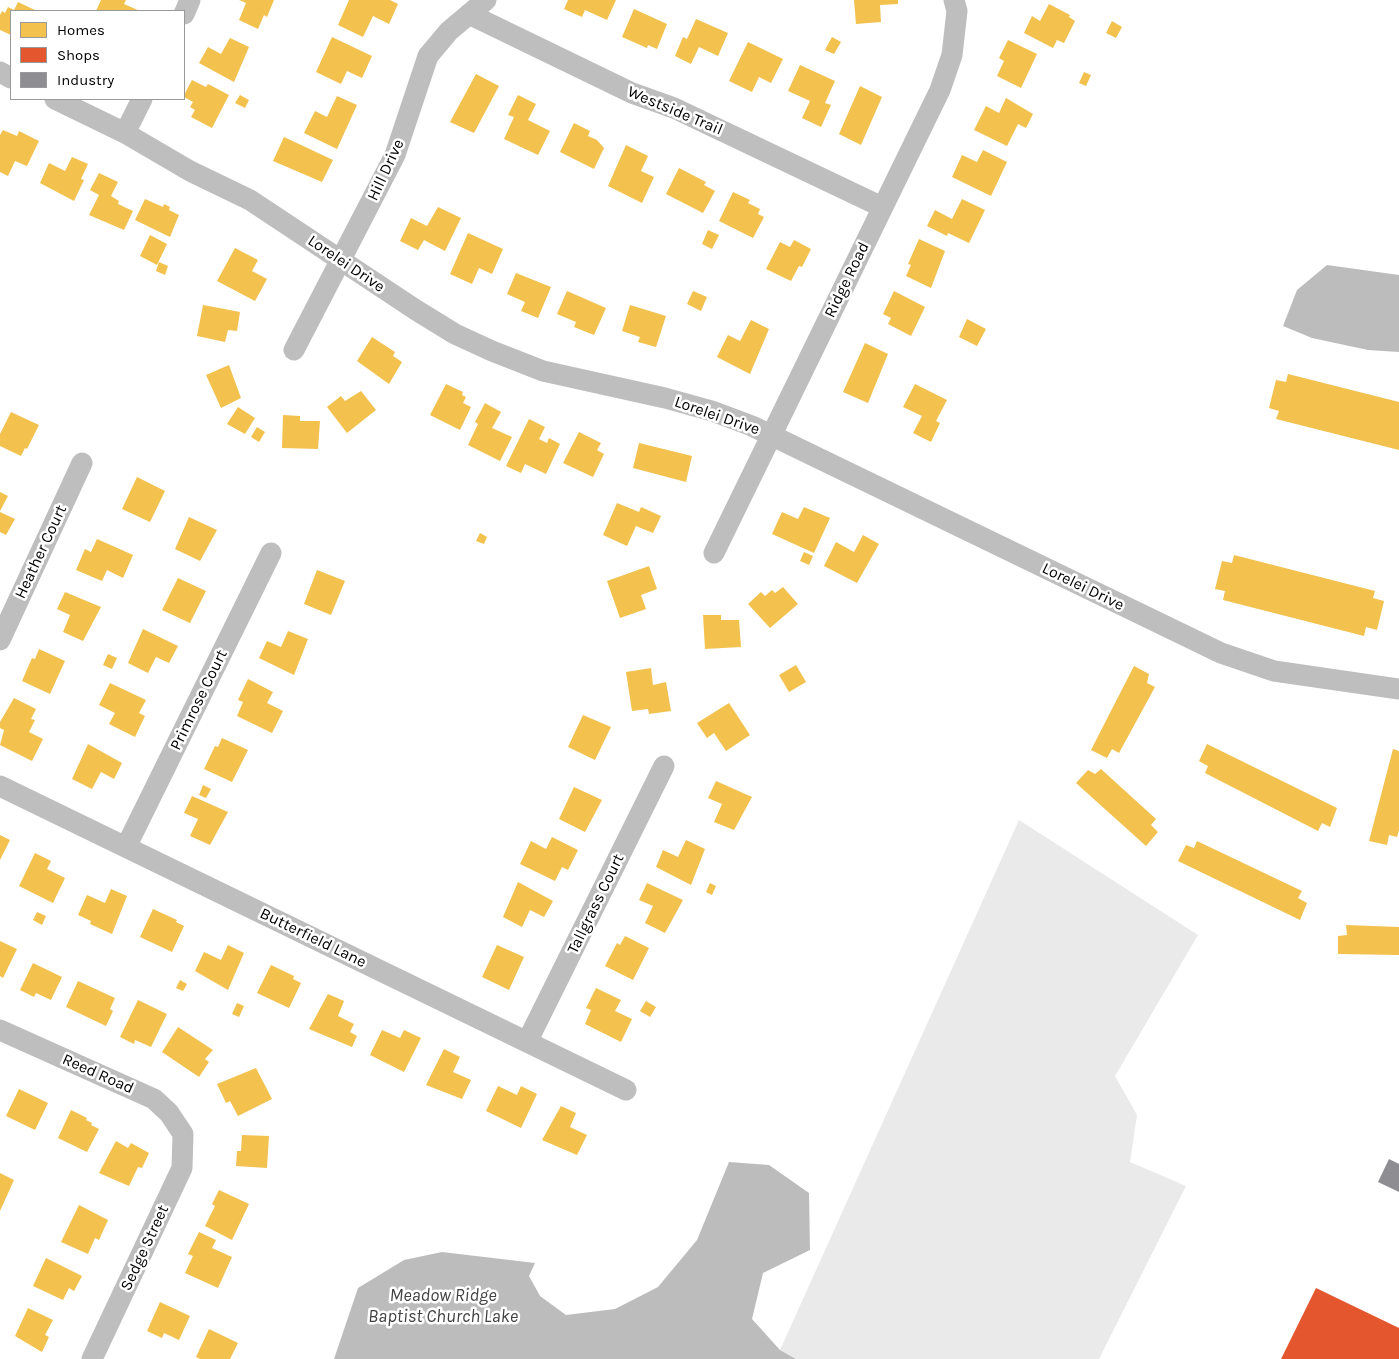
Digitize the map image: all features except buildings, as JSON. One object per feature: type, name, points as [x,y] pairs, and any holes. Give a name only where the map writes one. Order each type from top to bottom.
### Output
[{"type":"street","points":[[185,12],[190,0]]},
{"type":"street","name":"Hill Drive","points":[[294,350],[395,155],[428,56],[449,31],[486,0]]},
{"type":"street","name":"Ridge Road","points":[[714,553],[940,90],[952,55],[956,11],[954,0]]},
{"type":"street","name":"Westside Trail","points":[[469,14],[632,93],[674,108],[882,207]]},
{"type":"street","name":"Lorelei Drive","points":[[57,100],[125,133],[190,171],[250,200],[447,329],[492,351],[543,370],[712,411],[772,435],[1221,653],[1274,671],[1399,689]]},
{"type":"street","points":[[125,133],[142,100]]},
{"type":"street","name":"Heather Court","points":[[0,640],[82,463]]},
{"type":"street","name":"Primrose Court","points":[[126,848],[271,553]]},
{"type":"street","name":"Tallgrass Court","points":[[527,1042],[664,766]]},
{"type":"street","name":"Butterfield Lane","points":[[0,786],[626,1090]]},
{"type":"street","name":"Reed Road","points":[[1,1032],[154,1099],[169,1113],[183,1134]]},
{"type":"street","name":"Sedge Street","points":[[92,1359],[182,1168],[183,1134]]},
{"type":"shaded area","points":[[1019,820],[1198,935],[1115,1076],[1137,1115],[1130,1162],[1186,1186],[1099,1359],[796,1359],[780,1350]]},
{"type":"water","points":[[1327,265],[1399,275],[1399,352],[1368,350],[1312,338],[1283,326],[1297,290]]},
{"type":"water","name":"Meadow Ridge Baptist Church Lake","points":[[729,1162],[769,1165],[809,1193],[810,1250],[763,1273],[752,1319],[780,1350],[796,1359],[334,1359],[358,1288],[404,1260],[442,1252],[535,1263],[529,1276],[540,1296],[566,1315],[615,1309],[658,1287],[697,1240]]}]
